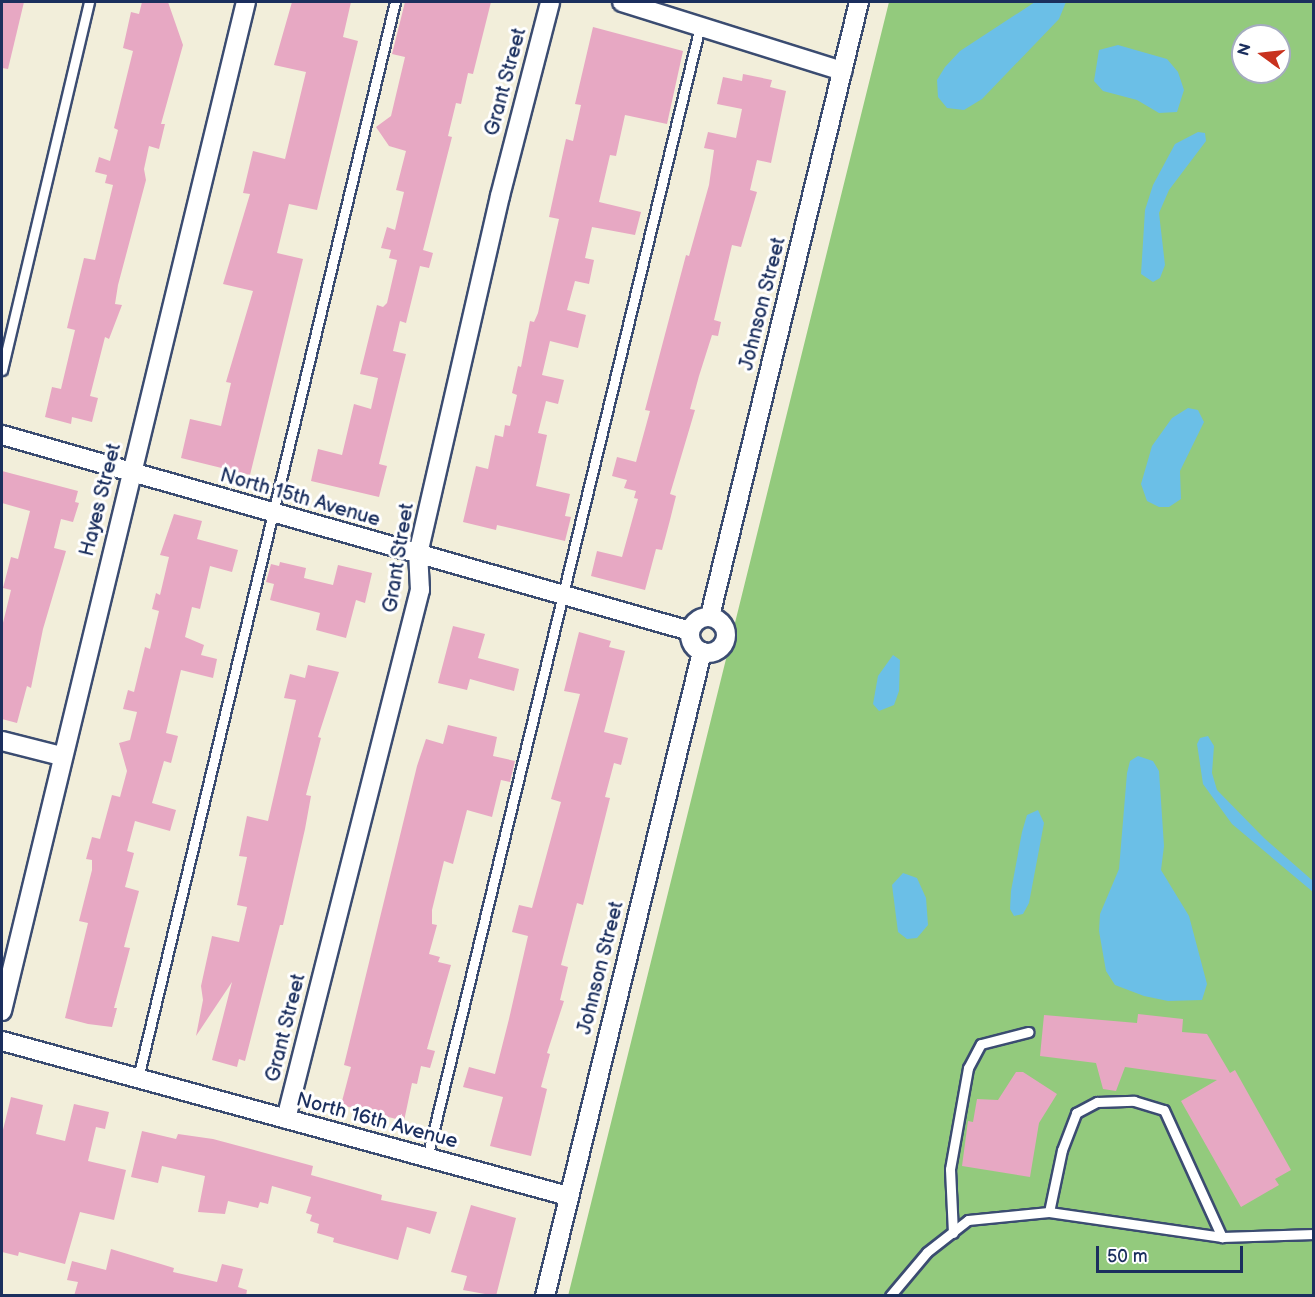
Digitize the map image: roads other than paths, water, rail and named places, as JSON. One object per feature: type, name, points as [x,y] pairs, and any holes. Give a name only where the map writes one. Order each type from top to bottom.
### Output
[{"type":"street","name":"Hayes Street","points":[[2,1011],[61,756],[246,2]]},
{"type":"street","name":"Grant Street","points":[[286,1119],[420,590],[418,554],[500,196],[550,2]]},
{"type":"street","points":[[622,2],[842,71]]},
{"type":"street","name":"Johnson Street","points":[[710,616],[859,2]]},
{"type":"street","name":"North 15th Avenue","points":[[2,435],[131,474],[690,631]]},
{"type":"street","points":[[710,616],[721,621],[727,638],[716,652],[702,652],[693,646],[690,631],[699,619],[710,616]]},
{"type":"street","name":"Johnson Street","points":[[545,1296],[702,652]]},
{"type":"street","points":[[2,741],[61,756]]},
{"type":"street","name":"North 16th Avenue","points":[[2,1041],[568,1197]]},
{"type":"lane","points":[[2,370],[89,2]]},
{"type":"lane","points":[[138,1078],[395,2]]},
{"type":"lane","points":[[427,1158],[700,26]]},
{"type":"lane","points":[[953,1233],[950,1169],[969,1068],[981,1044],[1028,1032]]},
{"type":"lane","points":[[1049,1212],[1062,1150],[1076,1113],[1097,1102],[1134,1101],[1164,1110],[1222,1237]]},
{"type":"lane","points":[[890,1296],[927,1252],[968,1220],[1049,1212],[1222,1237],[1314,1234]]},
{"type":"water","points":[[1035,2],[1066,2],[1059,19],[982,99],[964,110],[947,108],[938,97],[937,80],[945,67],[960,51]]},
{"type":"water","points":[[1118,45],[1167,59],[1178,72],[1184,90],[1177,112],[1159,113],[1137,100],[1103,91],[1094,81],[1099,50]]},
{"type":"water","points":[[1198,132],[1205,133],[1206,141],[1169,190],[1159,213],[1165,265],[1160,278],[1153,282],[1141,274],[1145,210],[1153,185],[1175,144]]},
{"type":"water","points":[[1188,408],[1198,410],[1204,422],[1180,471],[1181,499],[1169,507],[1159,507],[1147,501],[1141,484],[1152,446],[1172,418]]},
{"type":"water","points":[[893,655],[900,660],[899,691],[894,705],[879,711],[873,704],[878,676]]},
{"type":"water","points":[[1208,736],[1214,746],[1212,773],[1217,790],[1264,838],[1313,881],[1313,892],[1232,824],[1203,784],[1197,744],[1200,738]]},
{"type":"water","points":[[1138,756],[1153,761],[1159,771],[1164,846],[1161,870],[1189,916],[1207,984],[1202,1000],[1168,1001],[1144,996],[1115,985],[1106,971],[1099,931],[1100,914],[1119,869],[1127,773],[1130,761]]},
{"type":"water","points":[[1038,810],[1044,823],[1029,903],[1023,914],[1014,916],[1010,909],[1011,891],[1022,832],[1027,815]]},
{"type":"water","points":[[903,873],[917,878],[926,898],[928,925],[917,938],[907,939],[898,932],[892,885]]}]
